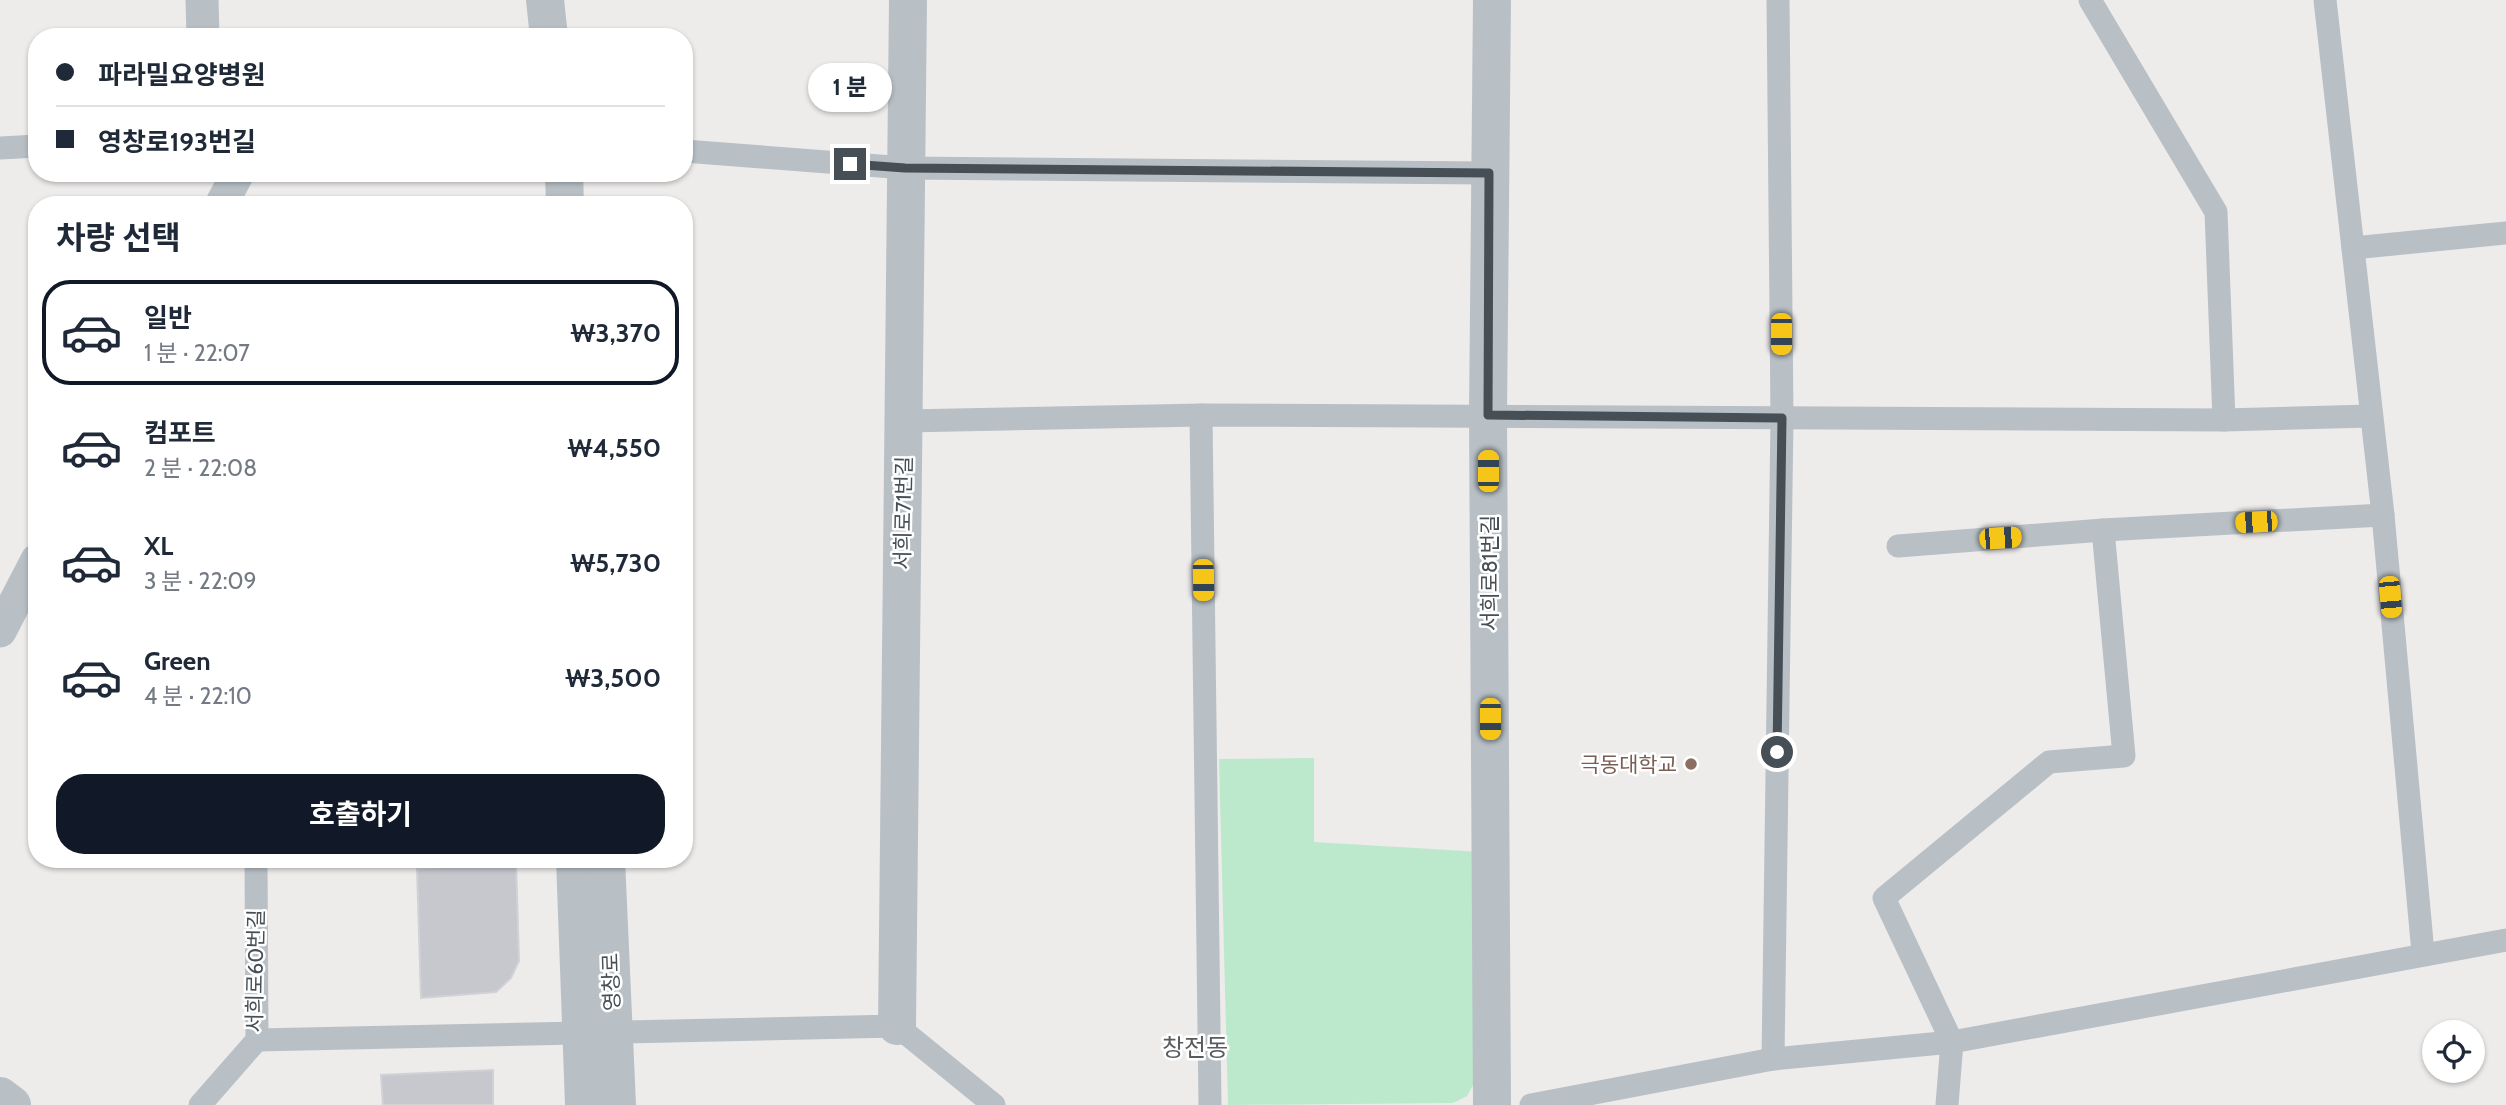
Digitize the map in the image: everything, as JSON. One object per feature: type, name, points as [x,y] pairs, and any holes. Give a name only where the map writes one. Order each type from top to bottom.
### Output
[{"type":"street","points":[[202,0],[203,28]]},
{"type":"street","points":[[545,0],[548,28]]},
{"type":"street","name":"서희로71번길","points":[[897,1026],[908,0]]},
{"type":"street","name":"서희로81번길","points":[[1492,0],[1488,415],[1492,1105]]},
{"type":"street","points":[[0,631],[28,577]]},
{"type":"street","name":"영창로","points":[[576,868],[597,1033],[617,1105]]},
{"type":"street","name":"영창로","points":[[584,1105],[597,1033],[606,868]]},
{"type":"street","points":[[0,1096],[12,1105]]},
{"type":"lane","points":[[1773,1059],[1782,418],[1778,0]]},
{"type":"lane","points":[[2090,0],[2216,212],[2224,420]]},
{"type":"lane","points":[[2325,0],[2383,515],[2423,953]]},
{"type":"lane","points":[[0,148],[28,146]]},
{"type":"lane","points":[[693,151],[905,168],[1489,173]]},
{"type":"lane","points":[[2353,248],[2506,233]]},
{"type":"lane","points":[[905,421],[1201,415],[2224,420],[2370,416]]},
{"type":"lane","points":[[1201,415],[1210,1105]]},
{"type":"lane","points":[[1898,546],[2103,530],[2383,515]]},
{"type":"lane","points":[[1947,1105],[1952,1042],[1884,898],[2049,762],[2124,756],[2103,530]]},
{"type":"lane","name":"서희로60번길","points":[[200,1105],[257,1040],[256,868]]},
{"type":"lane","points":[[1531,1105],[1773,1059],[1952,1042],[2423,953],[2506,940]]},
{"type":"lane","points":[[257,1040],[897,1026],[994,1105]]},
{"type":"green space","points":[[1314,758],[1314,842],[1482,852],[1481,1071],[1467,1096],[1453,1103],[1228,1105],[1219,759]]},
{"type":"building","points":[[516,868],[519,961],[511,978],[496,992],[421,998],[417,869]]},
{"type":"building","points":[[493,1070],[493,1105],[383,1105],[381,1075]]},
{"type":"place","name":"극동대학교","points":[[1691,764]]},
{"type":"district","name":"창전동","points":[[1195,1047]]},
{"type":"route","points":[[850,164],[905,168],[1489,173],[1488,415],[1782,418],[1777,752]]}]
